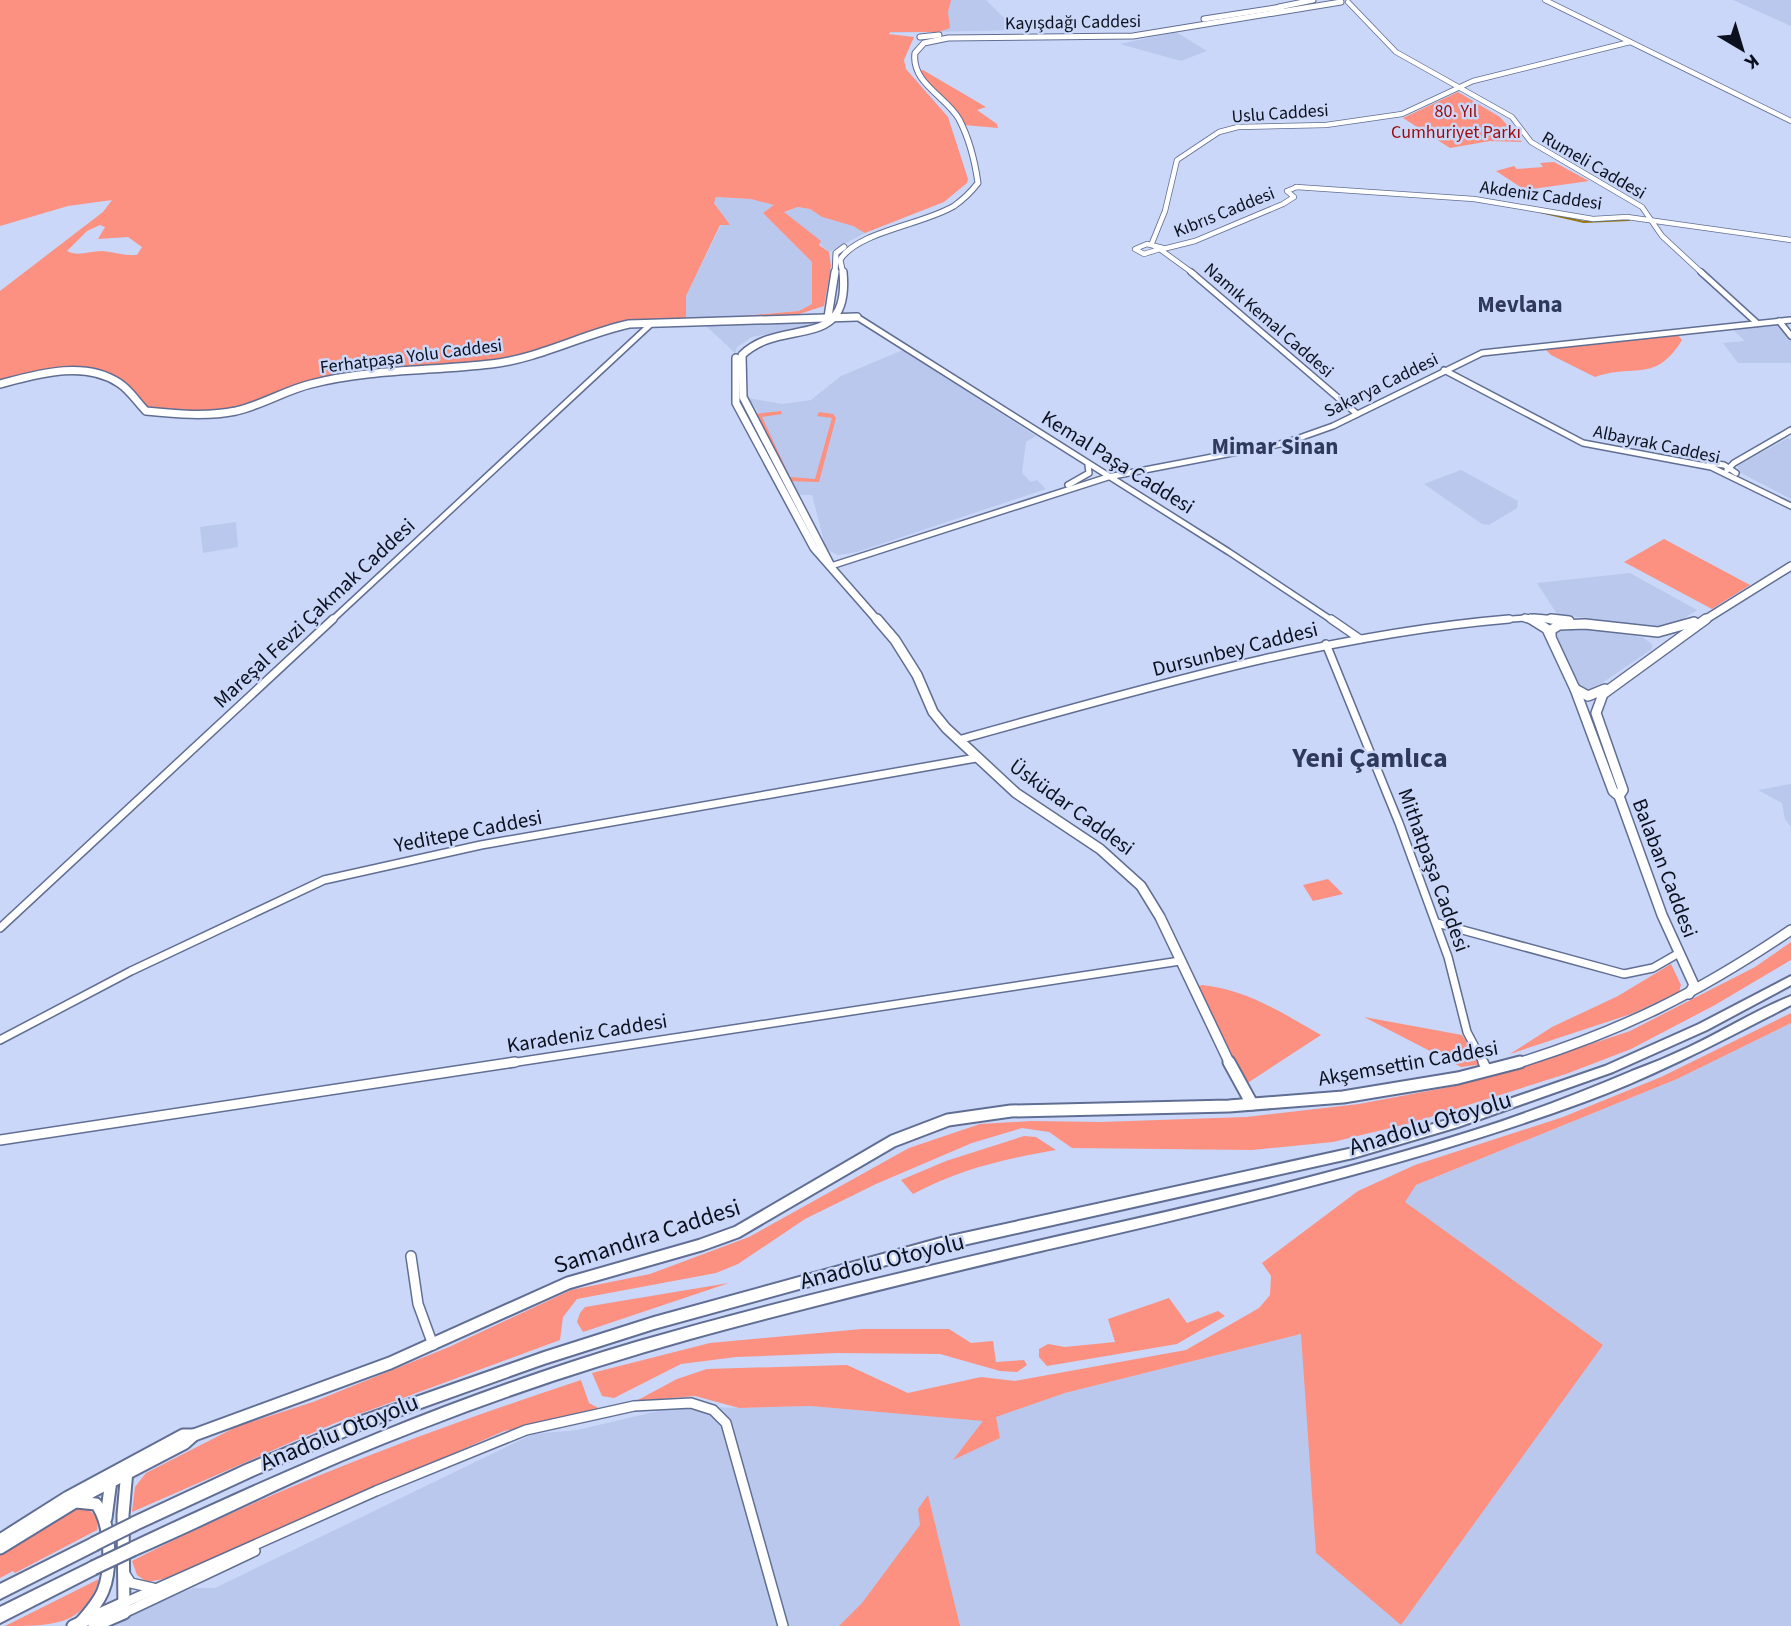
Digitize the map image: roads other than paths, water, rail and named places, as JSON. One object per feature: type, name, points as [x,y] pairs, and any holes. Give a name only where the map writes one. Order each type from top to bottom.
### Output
[{"type":"highway","name":"Anadolu Otoyolu","points":[[0,1592],[134,1524],[250,1470],[362,1423],[544,1357],[653,1323],[942,1244],[1353,1153],[1458,1122],[1609,1069],[1653,1050],[1753,1002],[1791,977]]},
{"type":"highway","name":"Anadolu Otoyolu","points":[[0,1615],[277,1481],[461,1407],[549,1376],[660,1341],[823,1299],[1239,1200],[1471,1137],[1630,1079],[1791,1002]]},
{"type":"main road","name":"Kayışdağı Caddesi","points":[[931,38],[1120,37],[1284,9],[1308,0]]},
{"type":"main road","points":[[1332,0],[1346,2]]},
{"type":"main road","name":"Kayışdağı Caddesi","points":[[931,38],[996,34],[1139,33],[1284,9],[1346,2]]},
{"type":"main road","points":[[829,314],[837,252],[858,240],[948,204],[970,187],[972,182],[951,115],[911,72],[908,58],[920,37],[922,40],[931,38]]},
{"type":"main road","points":[[829,314],[844,274],[840,260],[844,253],[947,208],[971,193],[978,183],[960,120],[919,76],[914,65],[917,49],[931,38]]},
{"type":"main road","points":[[832,299],[823,311],[829,314],[854,315]]},
{"type":"main road","name":"Üsküdar Caddesi","points":[[755,431],[742,392],[742,355],[746,349],[767,338],[815,329],[829,314]]},
{"type":"main road","name":"Üsküdar Caddesi","points":[[829,314],[800,329],[761,336],[739,349],[734,379],[735,396],[755,431],[799,523],[814,548],[844,585],[895,640],[917,675],[933,712],[958,740],[1016,793],[1100,849],[1137,881],[1153,904],[1211,1028],[1252,1104]]},
{"type":"main road","name":"Ferhatpaşa Yolu Caddesi","points":[[0,384],[55,372],[95,373],[122,384],[146,411],[213,414],[236,411],[311,384],[405,369],[492,364],[517,359],[601,330],[652,323],[854,315]]},
{"type":"main road","points":[[1655,654],[1791,566]]},
{"type":"main road","points":[[1525,618],[1554,618],[1631,631],[1675,630],[1715,613]]},
{"type":"main road","points":[[1525,618],[1543,624],[1552,641]]},
{"type":"main road","points":[[1552,641],[1550,630],[1553,627],[1577,623]]},
{"type":"main road","points":[[1631,631],[1654,639],[1660,645],[1655,654]]},
{"type":"main road","name":"Balaban Caddesi","points":[[1552,641],[1575,689],[1614,791],[1619,796],[1662,915],[1694,985],[1688,995]]},
{"type":"main road","name":"Balaban Caddesi","points":[[1619,796],[1623,790],[1595,713],[1603,694],[1610,687],[1655,654]]},
{"type":"main road","name":"Balaban Caddesi","points":[[1575,689],[1588,696],[1610,687]]},
{"type":"main road","name":"Akşemsettin Caddesi","points":[[1252,1104],[1336,1097],[1487,1070],[1555,1051],[1628,1024],[1688,995],[1791,930]]},
{"type":"main road","name":"Samandıra Caddesi","points":[[0,1548],[120,1472],[154,1460],[194,1435],[433,1345],[542,1293],[589,1275],[680,1252],[734,1233],[789,1206],[841,1172],[900,1139],[946,1121],[1006,1111],[1252,1104]]},
{"type":"main road","points":[[0,1540],[183,1435],[194,1435]]},
{"type":"main road","points":[[125,1493],[138,1472],[154,1460]]},
{"type":"main road","points":[[77,1624],[124,1608],[125,1493],[120,1472]]},
{"type":"main road","points":[[106,1523],[120,1472]]},
{"type":"main road","points":[[76,1502],[96,1504],[105,1515],[108,1615]]},
{"type":"main road","points":[[77,1624],[96,1606],[107,1585]]},
{"type":"main road","points":[[94,1626],[108,1615]]},
{"type":"street","points":[[1545,0],[1791,121]]},
{"type":"street","name":"Rumeli Caddesi","points":[[1346,2],[1393,53],[1459,86],[1508,118],[1529,143],[1645,211],[1650,220]]},
{"type":"street","name":"Uslu Caddesi","points":[[1161,248],[1144,254],[1135,250],[1137,246],[1152,243],[1164,211],[1177,160],[1219,132],[1238,127],[1312,126],[1409,112],[1459,86],[1630,42]]},
{"type":"street","name":"Akdeniz Caddesi","points":[[1294,197],[1287,191],[1296,187],[1474,199],[1593,219],[1626,217],[1791,240]]},
{"type":"street","name":"Kıbrıs Caddesi","points":[[1161,248],[1184,245],[1294,197]]},
{"type":"street","points":[[1650,220],[1662,236],[1756,323]]},
{"type":"street","points":[[1152,243],[1161,248]]},
{"type":"street","name":"Namık Kemal Caddesi","points":[[1161,248],[1220,293],[1305,372],[1357,414]]},
{"type":"street","name":"Kemal Paşa Caddesi","points":[[854,315],[1229,552],[1360,639]]},
{"type":"street","points":[[1785,321],[1791,329]]},
{"type":"street","points":[[1785,321],[1791,336]]},
{"type":"street","name":"Sakarya Caddesi","points":[[831,566],[1108,477],[1285,443],[1333,426],[1482,353],[1785,321]]},
{"type":"street","name":"Mareşal Fevzi Çakmak Caddesi","points":[[0,928],[652,323]]},
{"type":"street","name":"Albayrak Caddesi","points":[[1446,369],[1585,439],[1718,467],[1791,504]]},
{"type":"street","points":[[1718,467],[1791,428]]},
{"type":"street","points":[[1718,467],[1728,468],[1791,428]]},
{"type":"street","points":[[1044,496],[1089,473],[1088,464]]},
{"type":"street","name":"Albayrak Caddesi","points":[[1728,468],[1791,504]]},
{"type":"street","name":"Dursunbey Caddesi","points":[[958,740],[1209,672],[1326,644],[1435,626],[1525,618]]},
{"type":"street","name":"Mithatpaşa Caddesi","points":[[1326,644],[1437,923],[1467,1032],[1487,1070]]},
{"type":"street","name":"Yeditepe Caddesi","points":[[0,1040],[131,971],[324,880],[347,873],[481,845],[976,758]]},
{"type":"street","points":[[1437,923],[1624,974],[1640,974],[1664,964],[1679,953]]},
{"type":"street","name":"Karadeniz Caddesi","points":[[0,1140],[1180,961]]},
{"type":"street","points":[[411,1256],[418,1304],[433,1345]]},
{"type":"street","points":[[124,1608],[157,1588],[376,1491],[526,1430],[634,1406],[691,1403],[713,1409],[726,1423],[783,1626]]},
{"type":"street","points":[[124,1608],[226,1567],[293,1530]]},
{"type":"street","points":[[123,1572],[131,1583],[157,1588]]},
{"type":"waterway","points":[[1540,212],[1584,222],[1629,220]]},
{"type":"district","name":"Mevlana","points":[[1520,304]]},
{"type":"district","name":"Mimar Sinan","points":[[1275,446]]},
{"type":"district","name":"Yeni Çamlıca","points":[[1370,757]]},
{"type":"park label","name":"80. Yıl Cumhuriyet Parkı","points":[[1456,121]]}]
